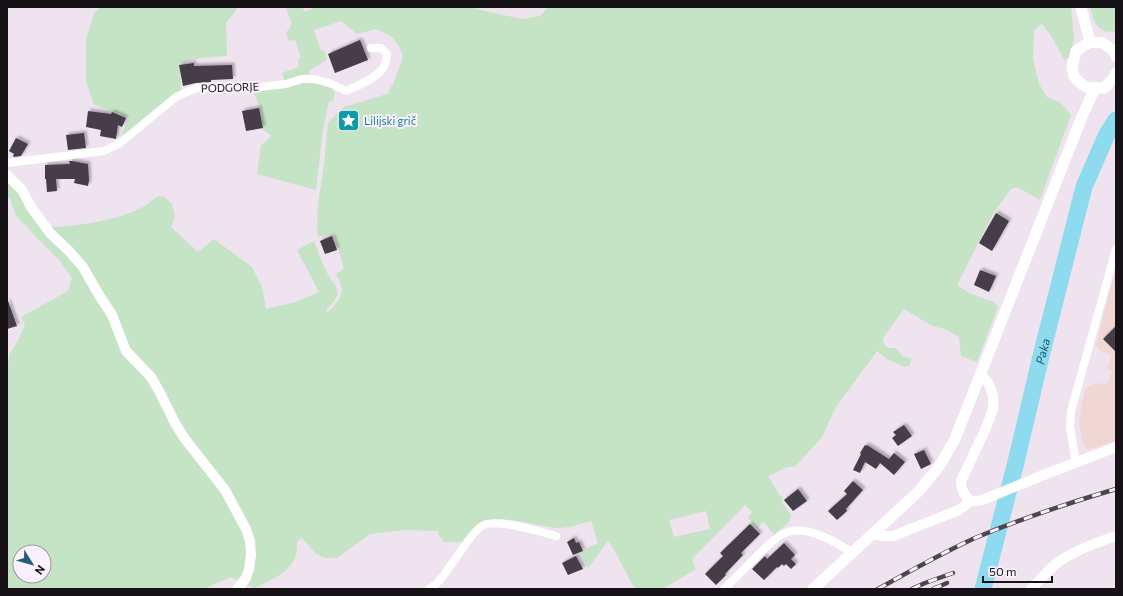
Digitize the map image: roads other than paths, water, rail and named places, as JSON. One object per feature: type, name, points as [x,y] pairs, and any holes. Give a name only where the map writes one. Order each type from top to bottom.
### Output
[{"type":"main road","points":[[1081,7],[1090,42]]},
{"type":"main road","points":[[1116,56],[1113,50],[1103,42],[1090,42],[1076,51],[1072,67],[1074,76],[1086,87],[1104,88],[1112,80],[1116,73]]},
{"type":"main road","points":[[813,589],[919,491],[940,465],[955,439],[1081,119],[1095,88]]},
{"type":"street","name":"PODGORJE","points":[[7,163],[104,151],[120,143],[176,97],[196,88],[261,87],[286,84],[302,79],[314,79],[332,84],[346,91],[374,77],[385,66],[387,54],[381,48],[371,48]]},
{"type":"street","points":[[7,175],[22,190],[31,207],[50,233],[83,267],[112,316],[126,351],[151,377],[174,423],[225,490],[246,529],[250,541],[251,555],[249,569],[246,578],[238,589]]},
{"type":"street","points":[[1076,463],[1070,427],[1071,411],[1116,249]]},
{"type":"street","points":[[980,374],[989,384],[993,396],[993,409],[986,428],[961,481],[963,492],[966,497],[972,501],[985,499],[1116,447]]},
{"type":"street","points":[[874,534],[893,536],[959,510],[972,501]]},
{"type":"street","points":[[435,588],[470,538],[482,525],[495,523],[508,524],[556,536]]},
{"type":"street","points":[[724,589],[772,541],[789,532],[804,531],[829,538],[852,553]]},
{"type":"street","points":[[1031,589],[1058,563],[1095,543],[1116,536]]},
{"type":"waterway","name":"Paka","points":[[983,589],[1084,187],[1107,134],[1116,120]]},
{"type":"railway","points":[[878,589],[938,556],[975,538],[1010,524],[1116,489]]},
{"type":"railway","points":[[912,589],[953,573]]},
{"type":"railway","points":[[933,589],[947,583]]},
{"type":"place","name":"Lilijski grič","points":[[349,120]]}]
